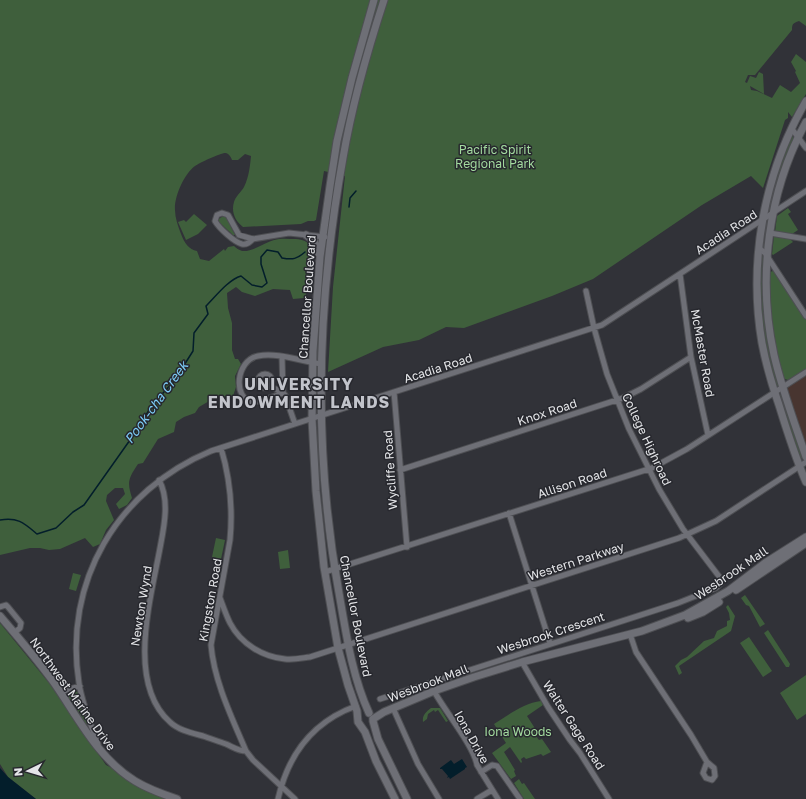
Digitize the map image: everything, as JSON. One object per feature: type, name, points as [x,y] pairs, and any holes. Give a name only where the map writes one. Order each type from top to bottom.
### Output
[{"type":"main road","name":"Chancellor Boulevard","points":[[358,717],[338,648],[325,572],[316,491],[312,419],[312,378],[320,256],[331,179],[343,115],[374,0]]},
{"type":"main road","name":"Chancellor Boulevard","points":[[384,0],[359,82],[343,159],[330,237],[324,312],[322,415],[328,518],[334,570],[348,645],[357,681],[378,740],[407,799]]},
{"type":"main road","points":[[806,101],[784,147],[773,177],[763,219],[757,279],[759,319],[766,362],[791,446],[806,482]]},
{"type":"main road","points":[[806,122],[783,173],[770,234],[767,290],[769,322],[774,355],[806,457]]},
{"type":"main road","points":[[306,235],[314,241],[320,256]]},
{"type":"main road","points":[[312,378],[317,410],[322,415]]},
{"type":"main road","name":"Wesbrook Mall","points":[[630,636],[685,615],[702,606],[728,591],[765,563],[806,537]]},
{"type":"main road","name":"Wesbrook Mall","points":[[371,717],[434,691],[522,662],[572,649],[587,648],[678,623],[703,612],[806,543]]},
{"type":"main road","name":"Northwest Marine Drive","points":[[0,616],[38,662],[100,751],[116,767],[135,781],[176,799]]},
{"type":"main road","points":[[361,726],[368,726],[371,717],[364,712],[358,717],[358,722],[365,732],[376,762],[396,799]]},
{"type":"street","points":[[792,129],[806,148]]},
{"type":"street","name":"Acadia Road","points":[[100,751],[80,686],[77,667],[76,634],[81,602],[90,573],[108,536],[123,515],[159,480],[192,460],[222,448],[602,325],[806,191]]},
{"type":"street","points":[[253,239],[248,244],[242,244],[235,240],[218,226],[216,221],[217,215],[222,213],[228,215],[239,235],[253,239],[289,233],[330,237]]},
{"type":"street","points":[[770,234],[806,239]]},
{"type":"street","points":[[235,240],[239,235]]},
{"type":"street","points":[[759,248],[768,256],[806,316]]},
{"type":"street","name":"McMaster Road","points":[[680,274],[691,357],[708,435]]},
{"type":"street","name":"College Highroad","points":[[586,292],[607,374],[648,469],[687,535],[721,579]]},
{"type":"street","points":[[283,393],[256,402],[251,402],[244,396],[240,389],[239,378],[242,368],[248,361],[257,356],[265,355],[282,357],[288,356],[322,364]]},
{"type":"street","points":[[282,357],[283,393],[295,424]]},
{"type":"street","name":"Knox Road","points":[[400,470],[617,400],[641,389],[691,357]]},
{"type":"street","name":"Allison Road","points":[[325,572],[648,469],[675,456],[806,372]]},
{"type":"street","points":[[270,386],[283,393]]},
{"type":"street","name":"Wycliffe Road","points":[[394,392],[407,547]]},
{"type":"street","name":"Kingston Road","points":[[222,448],[230,485],[232,523],[220,598],[212,636],[212,660],[235,726],[246,751]]},
{"type":"street","name":"Western Parkway","points":[[220,598],[231,625],[247,644],[265,655],[283,659],[294,660],[310,657],[661,545],[687,535],[716,520],[806,462]]},
{"type":"street","name":"Newton Wynd","points":[[159,480],[162,485],[165,506],[164,529],[146,624],[144,649],[146,673],[157,706],[172,724],[240,751],[246,751],[253,760],[295,799]]},
{"type":"street","points":[[509,513],[550,643]]},
{"type":"street","name":"Wesbrook Crescent","points":[[380,699],[678,603],[719,586],[721,579]]},
{"type":"street","points":[[0,607],[6,605],[21,623],[20,628],[14,633]]},
{"type":"street","points":[[630,636],[636,652],[707,762]]},
{"type":"street","name":"Walter Gage Road","points":[[522,662],[548,707],[580,753],[608,799]]},
{"type":"street","points":[[60,692],[68,691],[80,686]]},
{"type":"street","name":"Iona Drive","points":[[434,691],[476,759],[477,765],[498,799]]},
{"type":"street","points":[[278,799],[281,785],[292,759],[309,736],[332,717],[356,706]]},
{"type":"street","points":[[393,708],[418,764],[439,799]]},
{"type":"street","points":[[85,729],[90,726],[90,722]]},
{"type":"street","name":"Iona Drive","points":[[481,772],[492,766],[499,767],[520,799]]},
{"type":"street","points":[[477,799],[492,790]]},
{"type":"shaded area","points":[[806,374],[806,452],[786,389]]},
{"type":"green space","name":"Pacific Spirit Regional Park","points":[[0,0],[806,0],[806,26],[799,21],[794,23],[792,30],[755,75],[748,75],[745,82],[747,83],[750,76],[756,78],[759,72],[763,74],[764,94],[750,86],[751,90],[757,91],[772,98],[780,85],[791,92],[800,83],[791,62],[796,54],[806,62],[806,94],[792,117],[788,112],[788,118],[785,120],[763,188],[751,176],[702,205],[593,279],[552,296],[464,328],[446,327],[419,340],[383,347],[328,372],[333,287],[345,176],[324,171],[316,220],[314,221],[308,221],[301,224],[243,227],[234,216],[233,206],[236,198],[246,183],[251,156],[245,154],[238,160],[232,160],[228,154],[224,153],[195,166],[187,174],[180,186],[175,205],[177,222],[185,243],[197,251],[200,259],[209,261],[224,249],[225,251],[228,247],[234,246],[241,251],[246,251],[276,239],[296,239],[305,241],[310,247],[312,264],[310,284],[304,298],[293,299],[290,290],[273,289],[255,296],[242,292],[236,287],[227,293],[228,308],[232,323],[232,350],[235,359],[238,359],[241,364],[235,376],[236,387],[233,396],[216,397],[199,407],[195,413],[176,422],[174,432],[158,439],[143,463],[138,464],[130,477],[129,488],[132,498],[127,505],[119,509],[116,504],[125,494],[123,488],[115,488],[107,495],[106,501],[114,520],[106,530],[100,544],[93,547],[85,538],[60,549],[49,550],[30,548],[0,555]]},
{"type":"green space","points":[[792,136],[794,139],[772,210],[766,213],[775,176]]},
{"type":"green space","points":[[788,208],[791,212],[788,214],[798,230],[792,234],[775,232],[777,216]]},
{"type":"green space","points":[[194,214],[207,225],[198,234],[186,240],[178,222],[184,220],[186,222]]},
{"type":"green space","points":[[223,216],[226,217],[235,235],[233,235],[219,222],[219,219]]},
{"type":"green space","points":[[774,236],[789,238],[793,242],[773,255]]},
{"type":"green space","points":[[761,253],[765,256],[765,286],[780,385],[776,387],[767,356],[759,295]]},
{"type":"green space","points":[[770,272],[776,272],[806,319],[806,369],[788,380],[782,378],[773,336],[770,308]]},
{"type":"green space","points":[[783,394],[804,457],[798,460],[778,396]]},
{"type":"green space","points":[[216,538],[225,540],[221,559],[212,557]]},
{"type":"green space","points":[[288,550],[290,568],[280,569],[278,552]]},
{"type":"green space","points":[[73,573],[81,575],[76,591],[69,589]]},
{"type":"green space","points":[[745,595],[765,624],[760,627],[749,606],[746,605],[741,598]]},
{"type":"green space","points":[[728,605],[735,616],[731,631],[679,666],[682,673],[679,675],[675,666],[704,641],[714,638],[717,631],[727,626],[727,621],[730,620],[726,607]]},
{"type":"green space","points":[[0,623],[49,683],[106,765],[174,799],[36,799],[8,777],[0,764]]},
{"type":"green space","points":[[768,630],[790,664],[789,667],[786,667],[764,633]]},
{"type":"green space","points":[[749,637],[772,671],[763,677],[740,643]]},
{"type":"green space","points":[[806,675],[806,714],[797,720],[780,693]]},
{"type":"green space","points":[[75,691],[78,692],[88,723],[86,725],[66,695]]},
{"type":"green space","name":"Iona Woods","points":[[541,701],[543,705],[527,716],[538,733],[535,735],[539,740],[542,739],[551,752],[543,756],[541,754],[526,759],[524,757],[521,759],[521,763],[510,747],[504,752],[515,770],[516,776],[511,779],[492,753],[506,743],[494,724],[528,704]]},
{"type":"green space","points":[[431,708],[440,708],[448,721],[446,722],[438,710],[435,712],[434,710],[428,714],[427,719],[423,722],[426,712]]},
{"type":"green space","points":[[519,779],[522,784],[524,783],[535,799],[524,799],[514,783]]},
{"type":"water","points":[[462,759],[467,767],[450,779],[449,777],[447,778],[448,776],[440,768],[451,760],[454,764]]},
{"type":"water","points":[[0,768],[8,777],[36,799],[0,799]]},
{"type":"waterway","name":"Pook-cha Creek","points":[[349,207],[350,198],[356,191]]},
{"type":"waterway","name":"Pook-cha Creek","points":[[0,520],[16,520],[37,534],[56,528],[73,512],[84,505],[130,440],[153,404],[174,381],[193,351],[194,333],[208,314],[206,306],[231,281],[241,276],[252,285],[262,287],[267,283],[261,264],[261,257],[267,250],[278,252],[282,258],[289,259],[297,258],[305,252]]},
{"type":"district","name":"UNIVERSITY ENDOWMENT LANDS","points":[[299,393]]}]
